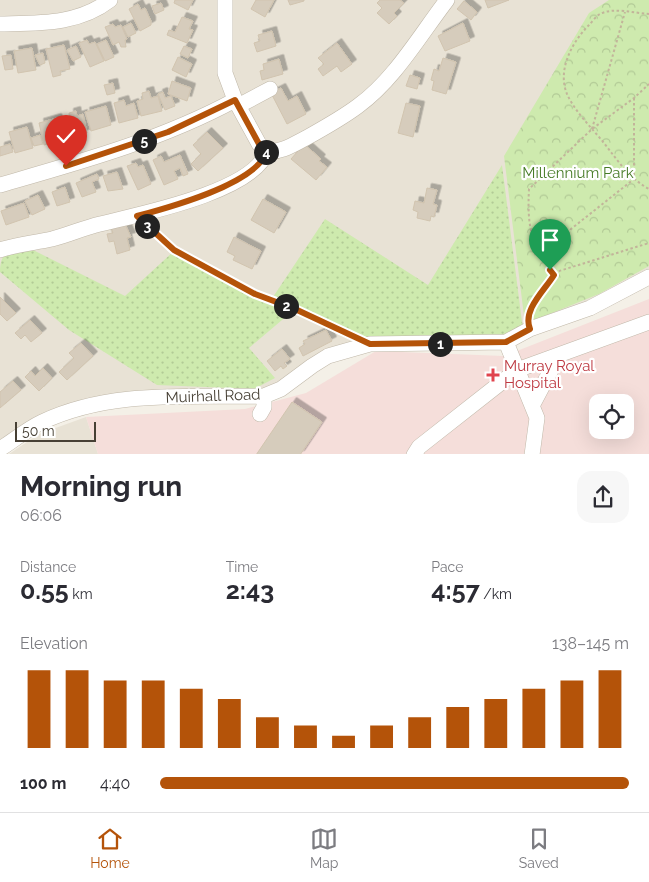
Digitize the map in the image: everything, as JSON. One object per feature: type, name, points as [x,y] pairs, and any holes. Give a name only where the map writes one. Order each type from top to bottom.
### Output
[{"type":"street","points":[[0,24],[62,21],[91,11],[110,0]]},
{"type":"street","points":[[225,0],[224,59],[229,87],[259,144],[267,151],[279,151],[290,146],[360,105],[396,68],[447,0]]},
{"type":"street","points":[[0,185],[138,143],[270,89]]},
{"type":"street","points":[[0,250],[14,245],[52,239],[99,224],[137,216],[217,190],[257,166],[265,157],[267,151]]},
{"type":"street","name":"Muirhall Road","points":[[0,450],[41,422],[90,404],[128,398],[264,396],[281,390],[328,356],[370,344],[506,342],[530,329],[590,308],[649,277]]},
{"type":"street","points":[[414,454],[419,447],[517,370],[649,322]]},
{"type":"street","points":[[506,342],[537,418],[532,454]]},
{"type":"street","points":[[532,404],[559,355]]},
{"type":"street","points":[[260,414],[264,406],[264,396]]},
{"type":"path","points":[[649,14],[625,12],[599,14],[580,34],[569,54],[564,72],[567,93],[592,129],[622,168],[649,189]]},
{"type":"path","points":[[592,129],[625,12]]},
{"type":"path","points":[[554,275],[538,254],[528,214],[529,190],[592,129],[634,98],[649,84]]},
{"type":"path","points":[[634,98],[634,179]]},
{"type":"path","points":[[550,270],[571,229],[634,179]]},
{"type":"path","points":[[137,216],[174,250],[255,294],[295,309],[370,344]]},
{"type":"path","points":[[530,329],[527,323],[531,308],[556,272],[649,243]]},
{"type":"shaded area","points":[[0,0],[649,0],[649,277],[530,329],[345,350],[281,389],[90,405],[0,449]]},
{"type":"shaded area","name":"Murray Royal Hospital","points":[[649,299],[649,454],[98,454],[86,417],[245,409],[306,393],[376,351],[504,356]]},
{"type":"shaded area","points":[[86,417],[98,454],[9,454],[39,434]]},
{"type":"green space","name":"Millennium Park","points":[[609,0],[649,0],[649,266],[599,294],[525,324],[504,156],[589,13]]},
{"type":"green space","points":[[502,165],[522,322],[525,331],[506,342],[370,344],[295,309],[249,348],[275,378],[254,389],[157,385],[69,330],[0,272],[0,265],[4,256],[11,252],[29,248],[125,296],[174,251],[255,294],[271,300],[325,219],[428,285]]},
{"type":"building","points":[[175,0],[193,0],[188,10],[174,3]]},
{"type":"building","points":[[256,0],[274,0],[265,17],[251,9]]},
{"type":"building","points":[[288,0],[304,0],[304,1],[290,5]]},
{"type":"building","points":[[380,0],[400,0],[404,3],[394,13],[397,16],[389,24],[377,13],[382,8],[377,3]]},
{"type":"building","points":[[485,0],[509,0],[488,8]]},
{"type":"building","points":[[464,1],[477,12],[471,20],[457,9]]},
{"type":"building","points":[[161,3],[164,10],[155,14],[152,6]]},
{"type":"building","points":[[138,4],[141,10],[145,8],[151,21],[151,25],[140,31],[129,9]]},
{"type":"building","points":[[182,17],[193,21],[189,29],[193,30],[187,43],[167,35],[169,30],[175,32]]},
{"type":"building","points":[[131,23],[136,33],[128,37],[123,27]]},
{"type":"building","points":[[463,23],[470,41],[445,51],[438,36]]},
{"type":"building","points":[[113,24],[115,27],[121,25],[127,39],[125,40],[126,47],[121,47],[119,42],[113,45],[105,27]]},
{"type":"building","points":[[272,31],[276,46],[257,52],[254,43],[260,41],[258,35]]},
{"type":"building","points":[[87,40],[89,44],[95,42],[104,61],[90,67],[79,43]]},
{"type":"building","points":[[106,40],[114,57],[105,61],[97,44]]},
{"type":"building","points":[[337,43],[352,64],[341,72],[337,66],[323,76],[318,69],[324,64],[318,58]]},
{"type":"building","points":[[64,45],[70,69],[60,71],[61,75],[53,77],[46,49]]},
{"type":"building","points":[[76,46],[81,57],[73,61],[67,50]]},
{"type":"building","points":[[184,46],[192,49],[188,58],[180,54]]},
{"type":"building","points":[[32,48],[36,70],[18,73],[14,51]]},
{"type":"building","points":[[43,53],[45,63],[40,65],[35,55]]},
{"type":"building","points":[[11,55],[13,69],[5,70],[2,56]]},
{"type":"building","points":[[178,57],[192,64],[186,77],[172,70]]},
{"type":"building","points":[[443,58],[456,62],[446,94],[432,90],[434,81],[431,80],[434,69],[439,71]]},
{"type":"building","points":[[279,59],[283,74],[262,80],[260,71],[264,70],[263,64]]},
{"type":"building","points":[[410,75],[420,78],[417,89],[406,86]]},
{"type":"building","points":[[172,81],[191,88],[187,101],[168,94]]},
{"type":"building","points":[[113,83],[115,93],[107,95],[104,85]]},
{"type":"building","points":[[281,88],[288,101],[297,96],[306,114],[287,124],[271,93]]},
{"type":"building","points":[[149,91],[151,98],[158,96],[162,111],[141,116],[137,101],[143,99],[142,93]]},
{"type":"building","points":[[163,92],[165,98],[171,96],[175,106],[165,110],[158,94]]},
{"type":"building","points":[[124,100],[126,106],[134,103],[138,118],[119,123],[114,103]]},
{"type":"building","points":[[406,103],[420,106],[413,137],[398,133]]},
{"type":"building","points":[[106,106],[111,125],[91,131],[85,112]]},
{"type":"building","points":[[76,111],[77,116],[83,114],[87,133],[76,136],[75,131],[62,135],[60,126],[70,123],[69,113]]},
{"type":"building","points":[[57,118],[62,140],[44,145],[39,123]]},
{"type":"building","points":[[27,127],[33,148],[15,153],[9,132]]},
{"type":"building","points":[[207,132],[223,148],[198,171],[191,164],[201,154],[193,145]]},
{"type":"building","points":[[40,135],[43,144],[34,146],[31,138]]},
{"type":"building","points":[[10,144],[13,152],[0,156],[0,147]]},
{"type":"building","points":[[304,144],[327,167],[316,180],[291,159]]},
{"type":"building","points":[[180,155],[188,174],[183,176],[180,168],[174,171],[178,179],[164,185],[153,160],[161,156],[164,162]]},
{"type":"building","points":[[136,163],[138,167],[143,165],[151,184],[138,190],[127,166]]},
{"type":"building","points":[[117,172],[123,189],[108,191],[103,176]]},
{"type":"building","points":[[97,174],[99,179],[92,182],[96,192],[82,197],[76,183]]},
{"type":"building","points":[[65,187],[70,202],[57,206],[52,192]]},
{"type":"building","points":[[427,188],[437,190],[433,204],[437,205],[434,217],[431,216],[430,221],[417,218],[418,212],[413,210],[415,201],[424,203]]},
{"type":"building","points":[[38,195],[45,209],[32,215],[25,201]]},
{"type":"building","points":[[263,199],[286,212],[274,233],[251,220]]},
{"type":"building","points":[[24,203],[29,217],[6,225],[1,211]]},
{"type":"building","points":[[125,224],[131,237],[127,238],[130,250],[117,254],[114,241],[109,242],[107,234],[113,233],[111,228]]},
{"type":"building","points":[[234,237],[261,251],[252,269],[233,260],[235,256],[227,252]]},
{"type":"building","points":[[0,297],[16,313],[7,321],[0,314]]},
{"type":"building","points":[[30,320],[42,333],[31,342],[25,335],[21,339],[15,333]]},
{"type":"building","points":[[326,330],[332,341],[303,356],[299,348],[305,344],[303,341]]},
{"type":"building","points":[[81,343],[93,356],[67,380],[59,372],[74,358],[69,353]]},
{"type":"building","points":[[282,349],[290,359],[284,363],[287,366],[283,369],[281,366],[275,371],[267,361]]},
{"type":"building","points":[[43,368],[52,378],[39,391],[25,377],[31,371],[35,376]]},
{"type":"building","points":[[13,381],[21,390],[0,408],[0,392]]},
{"type":"building","points":[[292,402],[322,422],[301,454],[257,454]]},
{"type":"place","name":"Murray Royal Hospital","points":[[493,375]]},
{"type":"route","points":[[66,166],[168,132],[235,100],[259,144],[267,151],[265,157],[257,166],[243,176],[217,190],[137,216],[174,250],[255,294],[295,309],[370,344],[506,342],[530,329],[527,323],[531,308],[554,275],[550,270]]}]
